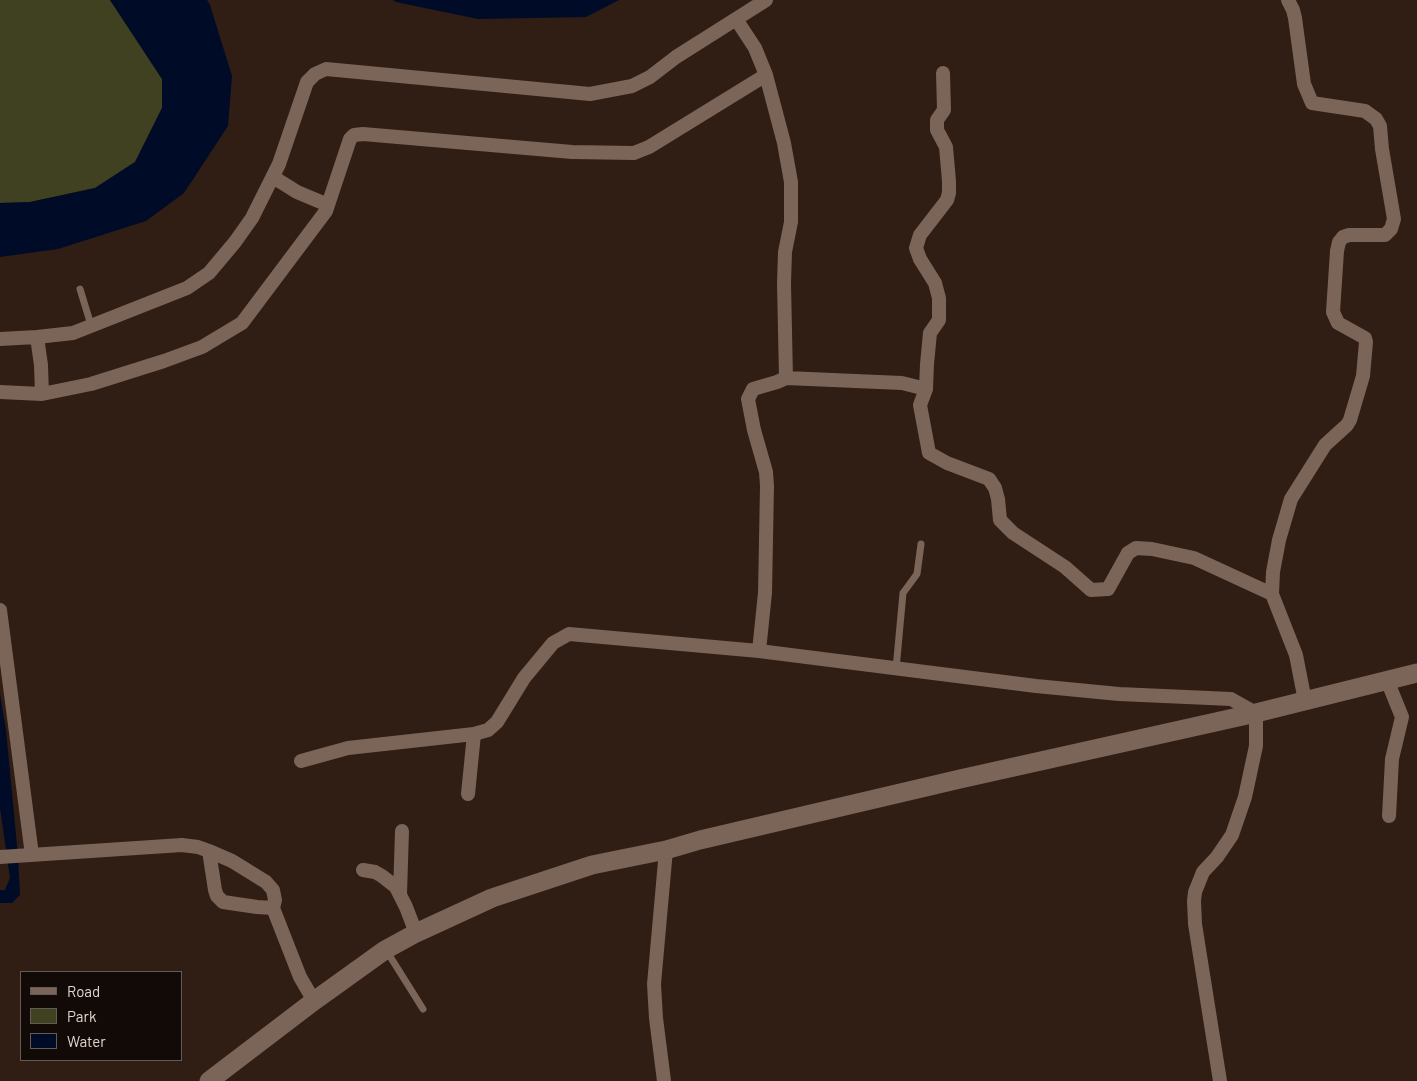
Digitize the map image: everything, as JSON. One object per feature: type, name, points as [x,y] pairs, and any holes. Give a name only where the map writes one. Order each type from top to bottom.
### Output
[{"type":"main road","points":[[209,1081],[314,1000],[385,950],[416,933],[492,898],[592,865],[666,850],[960,779],[1256,713],[1417,673]]},
{"type":"street","points":[[0,339],[73,333],[187,288],[209,273],[252,218],[279,164],[307,82],[315,74],[326,68],[590,94],[632,86],[650,78],[676,57],[766,0]]},
{"type":"street","points":[[1288,0],[1295,18],[1304,84],[1312,103],[1365,111],[1376,118],[1380,126],[1394,225],[1384,236],[1349,235],[1343,237],[1339,242],[1333,312],[1338,323],[1365,338],[1363,376],[1350,420],[1325,445],[1291,499],[1279,540],[1273,572],[1272,594],[1296,655],[1305,701]]},
{"type":"street","points":[[736,19],[755,48],[766,76],[784,143],[791,182],[791,222],[785,252],[784,283],[786,378]]},
{"type":"street","points":[[943,73],[944,110],[938,120],[938,130],[946,147],[950,181],[948,200],[920,235],[916,248],[920,259],[936,283],[939,298],[939,320],[930,333],[926,389],[920,405],[929,453],[947,464],[989,479],[995,488],[998,499],[1000,520],[1014,532],[1066,567],[1091,590],[1108,588],[1128,553],[1136,548],[1194,558],[1272,594]]},
{"type":"street","points":[[0,392],[42,390],[91,384],[202,347],[242,323],[276,279],[325,203],[350,139],[354,135],[364,134],[572,152],[634,153],[649,147],[766,76]]},
{"type":"street","points":[[273,177],[299,193],[325,203]]},
{"type":"street","points":[[37,337],[42,390]]},
{"type":"street","points":[[759,651],[765,593],[767,486],[766,472],[754,430],[748,399],[753,389],[786,378],[895,382],[926,389]]},
{"type":"street","points":[[0,610],[29,855]]},
{"type":"street","points":[[300,761],[348,748],[474,734],[488,730],[497,722],[524,678],[553,643],[569,634],[759,651],[1036,686],[1119,694],[1231,699],[1256,713],[1256,746],[1245,797],[1232,835],[1217,857],[1203,872],[1195,892],[1194,901],[1220,1081]]},
{"type":"street","points":[[1387,680],[1402,717],[1392,759],[1389,816]]},
{"type":"street","points":[[468,794],[474,734]]},
{"type":"street","points":[[400,894],[402,831]]},
{"type":"street","points":[[0,857],[182,845],[198,847],[232,861],[266,882],[273,890],[275,900],[273,908],[300,977],[314,1000]]},
{"type":"street","points":[[664,1081],[654,984],[666,850]]},
{"type":"street","points":[[209,852],[215,890],[222,902],[273,908]]},
{"type":"street","points":[[363,870],[375,872],[396,887],[416,933]]},
{"type":"lane","points":[[80,290],[91,325]]},
{"type":"lane","points":[[896,669],[903,593],[917,574],[921,544]]},
{"type":"lane","points":[[385,950],[423,1010]]},
{"type":"green space","points":[[0,0],[110,0],[162,79],[162,108],[135,162],[95,188],[30,202],[0,203]]},
{"type":"water","points":[[110,0],[207,0],[232,76],[228,126],[184,193],[146,221],[58,249],[0,257],[0,203],[30,202],[95,188],[135,162],[162,108],[162,79]]},
{"type":"water","points":[[393,0],[619,0],[586,17],[478,19]]},
{"type":"water","points":[[0,694],[6,730],[18,856],[20,895],[12,903],[0,903],[0,890],[5,890],[10,878],[0,808]]}]
